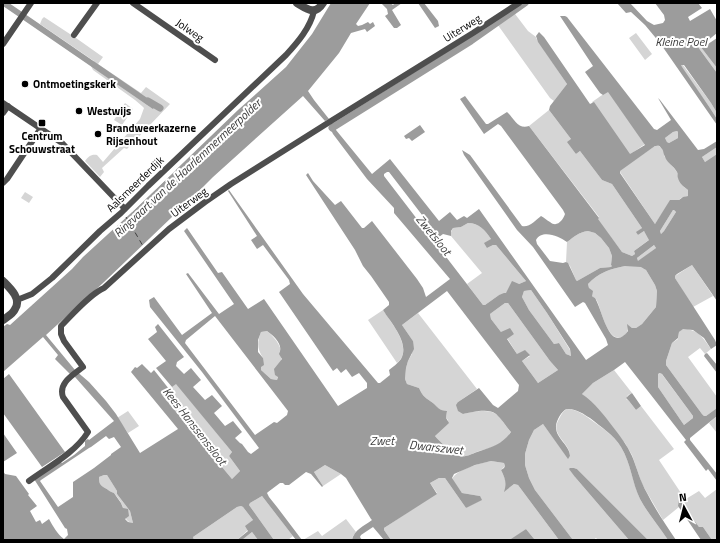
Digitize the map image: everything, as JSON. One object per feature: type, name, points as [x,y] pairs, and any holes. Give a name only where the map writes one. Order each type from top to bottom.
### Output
[{"type":"street","points":[[3,44],[31,3]]},
{"type":"street","points":[[74,35],[97,3]]},
{"type":"street","name":"Jolweg","points":[[133,3],[215,60]]},
{"type":"street","points":[[297,3],[314,11]]},
{"type":"street","name":"Aalsmeerderdijk","points":[[17,300],[38,290],[286,55],[308,28],[314,11],[323,3]]},
{"type":"street","name":"Uiterweg","points":[[28,481],[69,453],[88,432],[62,397],[61,392],[61,388],[83,367],[64,341],[61,334],[61,326],[82,305],[104,288],[169,229],[202,204],[231,184],[468,37],[519,3]]},
{"type":"street","points":[[3,113],[5,104],[55,137],[68,148],[125,209]]},
{"type":"street","points":[[3,183],[41,128]]},
{"type":"street","points":[[3,281],[17,300],[15,310],[3,320]]},
{"type":"shaded area","points":[[512,10],[528,31],[536,37],[567,84],[554,101],[550,98],[495,21]]},
{"type":"shaded area","points":[[44,17],[103,57],[98,64],[141,93],[146,87],[170,104],[127,149],[124,148],[102,168],[104,172],[100,177],[85,161],[90,156],[97,155],[103,162],[140,119],[144,108],[93,70],[91,66],[94,61],[40,24]]},
{"type":"shaded area","points":[[636,33],[652,54],[645,60],[629,38]]},
{"type":"shaded area","points":[[700,46],[717,68],[717,73],[698,47]]},
{"type":"shaded area","points":[[681,64],[711,103],[717,113],[717,119],[681,67]]},
{"type":"shaded area","points":[[608,91],[645,144],[628,156],[592,102]]},
{"type":"shaded area","points":[[125,103],[133,109],[122,125],[114,120]]},
{"type":"shaded area","points":[[549,110],[571,139],[576,154],[580,151],[602,180],[612,184],[642,228],[637,232],[638,235],[644,231],[650,239],[634,251],[635,254],[632,256],[622,252],[597,219],[599,217],[529,126]]},
{"type":"shaded area","points":[[677,131],[678,138],[669,143],[667,142],[665,138]]},
{"type":"shaded area","points":[[655,146],[659,146],[664,152],[664,156],[677,172],[678,177],[684,187],[688,190],[688,196],[670,202],[655,224],[620,170]]},
{"type":"shaded area","points":[[717,147],[717,154],[705,162],[702,157]]},
{"type":"shaded area","points":[[25,192],[33,197],[29,203],[21,198]]},
{"type":"shaded area","points":[[673,210],[676,212],[661,234],[660,231]]},
{"type":"shaded area","points":[[468,223],[475,224],[484,230],[491,239],[487,248],[496,245],[526,281],[519,284],[506,294],[499,295],[485,305],[483,305],[467,284],[482,273],[451,236],[453,228],[461,227]]},
{"type":"shaded area","points":[[588,231],[595,233],[609,248],[612,256],[611,265],[613,266],[600,268],[577,281],[570,266],[566,262],[567,242],[579,234]]},
{"type":"shaded area","points":[[654,245],[656,248],[638,262],[637,258]]},
{"type":"shaded area","points":[[692,265],[713,296],[693,307],[675,278],[675,276]]},
{"type":"shaded area","points":[[625,266],[641,266],[646,270],[657,291],[656,307],[642,324],[636,328],[632,328],[628,325],[626,334],[618,338],[609,331],[597,301],[592,296],[588,284],[605,272]]},
{"type":"shaded area","points":[[531,290],[570,350],[571,356],[566,354],[559,343],[554,344],[529,310],[522,297],[524,291]]},
{"type":"shaded area","points":[[505,303],[508,303],[558,370],[538,383],[522,361],[530,356],[517,354],[507,338],[514,333],[501,332],[491,319],[490,314]]},
{"type":"shaded area","points":[[383,310],[400,336],[403,351],[402,357],[397,363],[368,320]]},
{"type":"shaded area","points":[[418,313],[477,389],[458,402],[463,414],[480,411],[494,413],[511,432],[497,445],[469,455],[459,456],[449,450],[435,436],[448,420],[446,418],[447,412],[440,410],[425,397],[419,388],[407,384],[405,379],[406,368],[412,354],[413,341],[402,325]]},
{"type":"shaded area","points":[[683,328],[700,335],[711,349],[705,354],[700,348],[688,357],[717,397],[717,408],[706,416],[702,414],[666,365],[672,343],[678,339],[679,332]]},
{"type":"shaded area","points":[[267,331],[277,342],[280,348],[281,365],[277,380],[271,379],[261,370],[263,358],[258,345],[261,332]]},
{"type":"shaded area","points":[[614,370],[632,393],[628,395],[626,399],[636,410],[641,406],[674,449],[659,460],[681,493],[679,507],[663,520],[642,484],[632,455],[625,443],[582,394],[593,383]]},
{"type":"shaded area","points":[[661,373],[693,416],[693,418],[684,425],[658,387],[658,374]]},
{"type":"shaded area","points":[[176,383],[232,452],[229,456],[240,471],[232,479],[162,395]]},
{"type":"shaded area","points":[[567,409],[574,410],[585,415],[619,443],[627,459],[640,499],[646,510],[668,540],[648,540],[577,469],[574,468],[575,477],[629,540],[598,540],[596,538],[593,540],[573,540],[535,490],[525,465],[525,454],[529,440],[534,430],[543,424],[568,458],[570,456],[567,447],[556,430],[563,412]]},
{"type":"shaded area","points":[[128,411],[139,426],[128,433],[117,418]]},
{"type":"shaded area","points":[[717,416],[717,433],[709,423]]},
{"type":"shaded area","points":[[491,461],[504,463],[505,466],[501,470],[504,475],[506,485],[505,491],[514,484],[518,485],[559,540],[535,540],[526,529],[511,540],[391,540],[384,528],[437,493],[430,483],[439,478],[445,478],[466,508],[480,496],[462,493],[452,479],[464,469]]},
{"type":"shaded area","points":[[325,465],[341,474],[323,486],[314,472]]},
{"type":"shaded area","points":[[107,475],[117,491],[117,494],[130,511],[133,523],[127,521],[121,503],[114,493],[110,492],[100,484],[99,477]]},
{"type":"shaded area","points":[[717,489],[717,540],[712,540],[703,527],[699,527],[681,502],[699,491],[705,498]]},
{"type":"shaded area","points":[[262,496],[293,536],[288,540],[274,540],[249,505]]},
{"type":"shaded area","points":[[241,506],[253,520],[248,530],[237,540],[194,540],[193,537],[237,507]]},
{"type":"shaded area","points":[[346,519],[356,532],[352,540],[303,540],[318,531],[322,536]]},
{"type":"shaded area","points":[[252,532],[258,540],[242,540]]},
{"type":"water","points":[[3,3],[9,3],[156,104],[153,109],[3,6]]},
{"type":"water","name":"Zwet","points":[[331,3],[370,3],[356,24],[358,26],[368,22],[370,24],[373,22],[375,26],[367,32],[365,29],[351,33],[339,53],[308,91],[329,119],[325,121],[303,96],[213,177],[103,283],[46,335],[75,370],[89,382],[106,401],[116,414],[140,453],[178,429],[131,372],[135,367],[137,368],[142,364],[151,373],[154,370],[169,389],[162,395],[232,479],[240,471],[229,456],[232,452],[176,384],[172,387],[156,368],[166,361],[148,339],[157,332],[155,327],[158,324],[184,357],[177,362],[176,366],[184,374],[191,368],[201,380],[193,387],[205,400],[212,395],[222,406],[214,413],[225,426],[233,421],[242,432],[235,438],[248,452],[251,454],[259,448],[202,372],[150,307],[149,300],[154,297],[182,335],[212,313],[186,274],[188,273],[219,314],[234,304],[184,231],[187,228],[218,273],[222,272],[248,309],[264,299],[338,406],[367,388],[367,383],[359,373],[352,377],[346,369],[341,373],[337,368],[333,371],[279,292],[290,284],[289,280],[263,245],[257,249],[251,240],[257,236],[228,191],[229,190],[303,294],[378,383],[380,383],[390,375],[389,370],[401,359],[403,353],[403,346],[398,333],[383,310],[389,305],[389,302],[363,266],[355,250],[306,175],[308,173],[313,181],[335,205],[341,201],[362,228],[372,221],[417,279],[423,288],[426,297],[450,279],[394,213],[394,208],[367,179],[333,134],[329,126],[333,123],[336,130],[372,174],[390,159],[439,221],[450,212],[457,220],[464,216],[467,218],[479,209],[586,360],[608,345],[585,303],[583,302],[575,307],[533,247],[517,230],[462,150],[470,155],[522,226],[530,225],[541,216],[553,224],[557,224],[563,219],[565,214],[563,210],[501,126],[498,124],[484,134],[460,99],[465,96],[486,124],[507,112],[519,125],[525,127],[529,126],[599,218],[598,219],[622,252],[632,256],[635,254],[634,251],[649,240],[644,231],[638,235],[636,232],[642,228],[612,184],[602,180],[580,151],[576,154],[567,142],[571,139],[549,110],[550,106],[567,84],[538,42],[536,36],[539,32],[590,104],[594,102],[630,154],[645,145],[608,92],[603,95],[600,93],[585,72],[593,66],[560,16],[565,16],[654,129],[657,130],[671,120],[658,98],[698,150],[704,149],[717,141],[717,147],[702,157],[705,162],[717,154],[717,301],[692,265],[677,274],[675,278],[717,345],[711,349],[704,338],[693,330],[683,329],[679,332],[678,338],[672,343],[666,365],[704,416],[717,408],[717,416],[690,438],[690,440],[717,474],[717,481],[708,469],[706,471],[684,442],[686,440],[625,362],[593,383],[582,394],[599,409],[626,444],[640,479],[657,511],[676,540],[668,540],[643,504],[637,493],[624,453],[615,439],[590,418],[573,409],[567,409],[561,414],[557,421],[556,430],[568,448],[570,456],[568,459],[543,424],[534,430],[529,440],[525,454],[525,465],[535,490],[573,540],[559,540],[518,485],[514,484],[504,492],[505,481],[501,470],[505,466],[504,463],[491,461],[475,465],[454,474],[452,478],[462,493],[480,496],[482,500],[466,508],[445,478],[439,478],[430,483],[437,494],[384,528],[391,540],[384,540],[373,527],[361,535],[360,537],[362,540],[352,540],[357,531],[372,520],[346,478],[325,465],[314,472],[323,486],[322,487],[311,474],[306,472],[289,485],[280,483],[267,493],[302,540],[296,540],[262,496],[249,505],[274,540],[258,540],[252,532],[242,540],[237,540],[248,531],[245,526],[253,520],[241,506],[237,507],[193,537],[194,540],[3,540],[3,471],[5,474],[16,476],[37,506],[30,511],[36,522],[40,520],[42,524],[49,519],[57,532],[64,539],[68,535],[67,529],[34,479],[60,461],[62,463],[74,455],[85,446],[85,441],[88,439],[89,440],[114,421],[75,377],[55,359],[58,355],[43,337],[3,372],[3,327],[7,324],[10,325],[72,269],[238,110],[286,67],[312,34]],"holes":[[[677,131],[678,138],[669,143],[665,138]],[[655,146],[660,146],[667,161],[677,172],[679,182],[688,190],[688,196],[679,200],[670,200],[655,224],[620,171]],[[389,172],[439,237],[443,234],[451,236],[451,231],[453,228],[461,227],[468,223],[475,224],[491,239],[484,243],[487,248],[496,245],[526,281],[519,284],[512,281],[506,293],[499,295],[483,305],[384,176],[384,174]],[[674,210],[676,212],[661,234],[660,231]],[[588,231],[595,233],[601,238],[609,248],[612,256],[612,266],[600,268],[577,281],[568,263],[550,261],[537,244],[536,240],[542,235],[546,234],[555,236],[567,242],[579,234]],[[654,245],[656,248],[638,261],[637,258]],[[625,266],[641,267],[646,270],[657,291],[656,307],[642,324],[636,328],[632,328],[627,324],[628,331],[622,337],[616,338],[604,321],[596,299],[592,296],[593,291],[589,288],[588,284],[600,274]],[[531,290],[570,349],[571,356],[566,354],[559,343],[554,344],[529,310],[522,297],[524,291]],[[447,291],[519,385],[518,391],[498,408],[493,405],[479,388],[458,402],[456,405],[458,411],[463,414],[480,411],[493,412],[511,432],[508,436],[501,442],[470,455],[459,456],[449,450],[435,436],[449,423],[446,418],[447,411],[442,410],[425,397],[419,388],[407,384],[405,379],[408,361],[414,349],[413,341],[402,325]],[[505,303],[508,303],[558,370],[538,383],[522,361],[530,355],[525,350],[517,354],[507,339],[514,334],[510,328],[501,332],[491,319],[490,314]],[[215,316],[288,411],[287,415],[277,423],[274,422],[255,435],[185,343],[186,340]],[[267,331],[275,338],[280,347],[279,354],[282,359],[274,369],[275,375],[278,377],[277,380],[271,379],[261,370],[261,367],[264,365],[263,358],[258,352],[258,340],[261,332]],[[660,373],[693,416],[693,418],[684,425],[658,387],[658,374]],[[106,436],[109,439],[114,437],[121,447],[73,482],[73,497],[58,507],[40,481]],[[107,475],[117,491],[117,494],[130,511],[133,523],[128,522],[125,519],[129,516],[128,509],[123,508],[114,493],[102,486],[99,481],[99,477]]]},
{"type":"water","points":[[381,3],[390,3],[393,5],[395,3],[402,3],[392,10],[401,25],[394,28],[385,16],[388,14],[387,9]]},
{"type":"water","points":[[418,3],[424,3],[438,21],[439,26],[435,28]]},
{"type":"water","name":"Kleine Poel","points":[[617,3],[630,3],[647,21],[654,25],[663,23],[665,20],[664,15],[655,3],[698,3],[702,8],[688,17],[690,21],[710,9],[717,21],[717,33],[706,42],[708,44],[717,38],[717,68],[700,46],[698,47],[717,73],[717,113],[684,65],[681,65],[717,119],[717,125],[660,43],[645,25],[631,12],[626,13]]},
{"type":"water","points":[[420,125],[425,132],[412,141],[409,138],[406,139],[404,136]]},
{"type":"water","points":[[707,353],[717,365],[717,373],[704,356]]},
{"type":"water","points":[[9,374],[65,452],[42,467],[3,413],[3,379]]},
{"type":"water","points":[[632,393],[641,406],[636,410],[626,398]]},
{"type":"water","points":[[3,433],[17,453],[3,462]]},
{"type":"water","points":[[569,469],[577,469],[648,540],[629,540],[575,477]]},
{"type":"water","points":[[679,499],[699,527],[703,527],[712,540],[701,540],[678,506]]},
{"type":"water","points":[[526,529],[535,540],[511,540],[511,539]]},
{"type":"pier","points":[[175,169],[176,170],[132,212],[131,211]]},
{"type":"waterway","points":[[332,128],[471,41],[525,3]]},
{"type":"waterway","points":[[148,101],[160,108]]},
{"type":"ferry route","points":[[126,217],[143,246]]},
{"type":"place","name":"Ontmoetingskerk","points":[[25,84]]},
{"type":"place","name":"Westwijs","points":[[79,111]]},
{"type":"place","name":"Centrum Schouwstraat","points":[[42,123]]},
{"type":"place","name":"Brandweerkazerne Rijsenhout","points":[[98,134]]},
{"type":"water label","name":"Ringvaart van de Haarlemmermeerpolder","points":[[187,168]]},
{"type":"water label","name":"Zwetsloot","points":[[434,235]]},
{"type":"water label","name":"Kees Hanssenssloot","points":[[195,426]]},
{"type":"water label","name":"Dwarszwet","points":[[436,447]]}]
